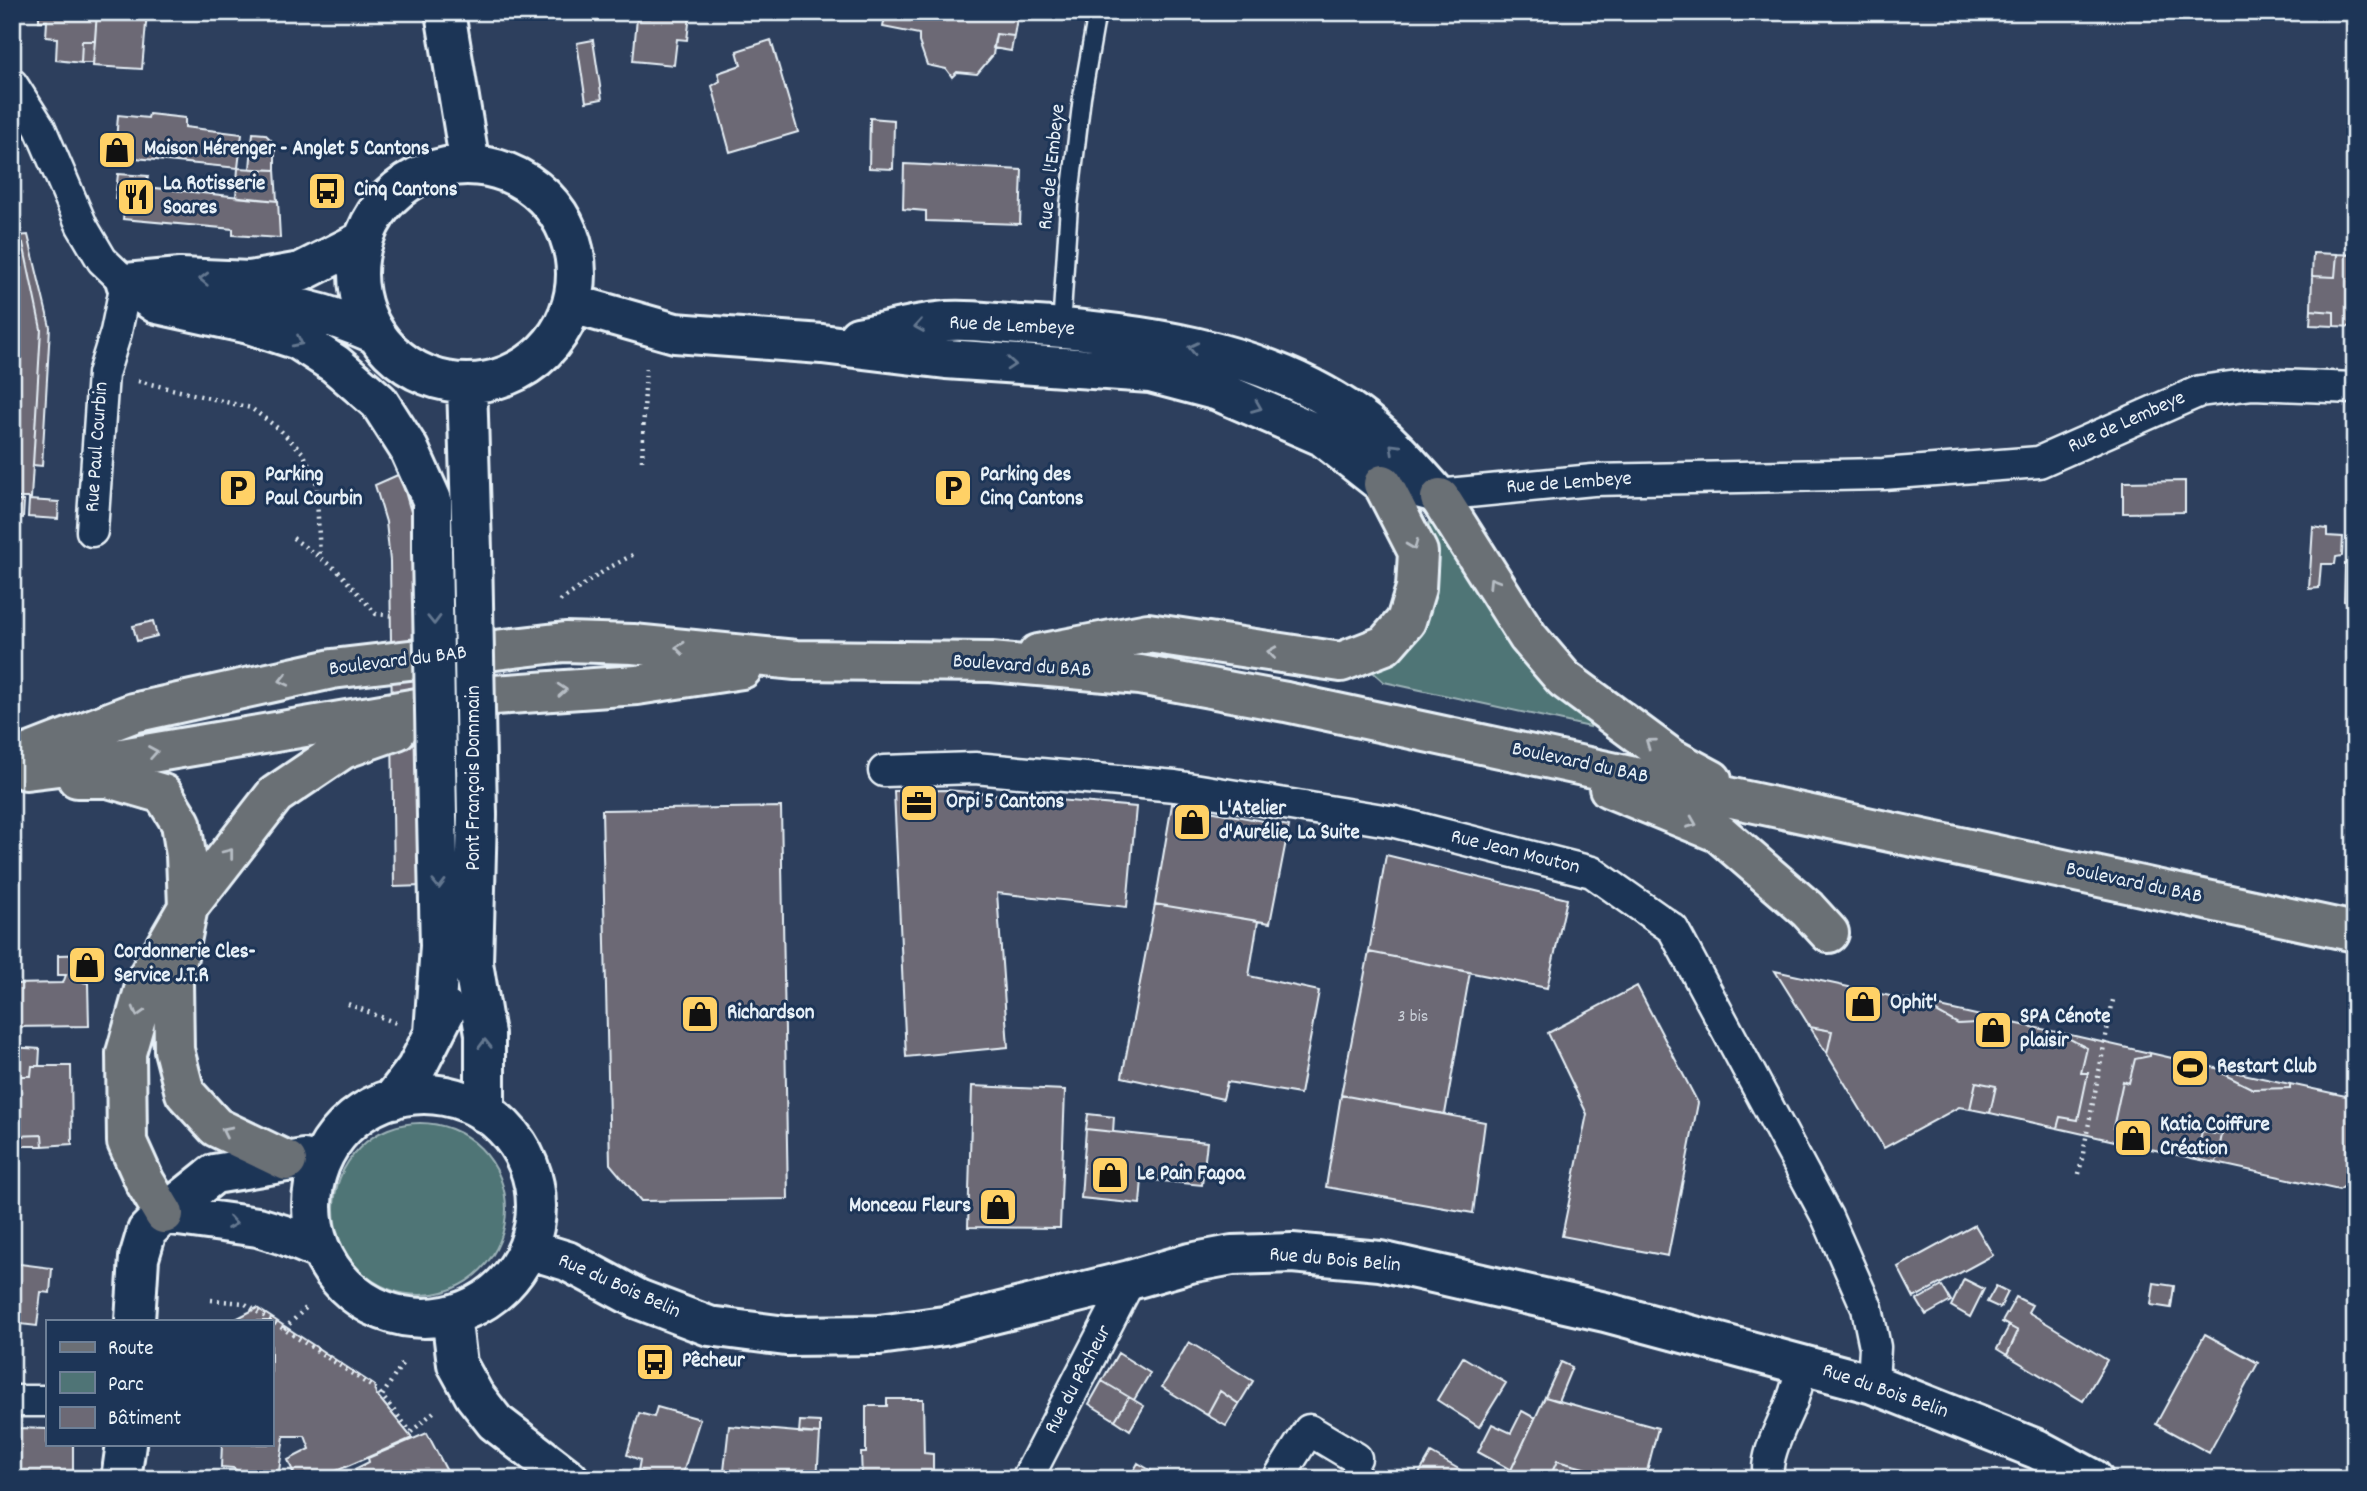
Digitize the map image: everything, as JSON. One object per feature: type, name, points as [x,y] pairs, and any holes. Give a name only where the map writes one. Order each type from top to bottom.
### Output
[{"type":"main road","points":[[445,12],[470,165]]},
{"type":"main road","points":[[470,165],[502,170],[532,186],[555,209],[570,239],[576,271],[573,304],[557,335],[533,361],[502,377],[467,383],[425,375],[406,365],[389,351],[376,334],[362,305],[358,273],[362,241],[374,215],[392,194],[415,177],[442,168],[470,165]]},
{"type":"main road","points":[[126,283],[180,278],[250,281],[263,279],[301,272],[362,241]]},
{"type":"main road","name":"Pont François Dommain","points":[[126,283],[157,304],[248,324],[298,340],[335,364],[379,402],[409,449],[432,500],[440,946],[434,1033]]},
{"type":"main road","points":[[186,309],[249,302],[304,309],[343,320],[376,334]]},
{"type":"main road","name":"Rue de Lembeye","points":[[573,304],[675,333],[821,344],[946,359],[1150,373],[1218,391],[1322,436],[1383,484]]},
{"type":"main road","name":"Rue de Lembeye","points":[[821,344],[948,321],[1061,328],[1167,342],[1236,358],[1275,370],[1356,416],[1394,446],[1440,498]]},
{"type":"main road","name":"Pont François Dommain","points":[[467,383],[477,815],[472,962],[485,1034],[485,1113]]},
{"type":"main road","points":[[991,663],[1148,633],[1340,662],[1385,645],[1406,621],[1416,588],[1418,552],[1383,484]]},
{"type":"main road","points":[[1440,498],[1528,637],[1564,680],[1671,758],[1751,801]]},
{"type":"main road","name":"Boulevard du BAB","points":[[12,760],[132,713],[331,669],[565,642],[633,644],[796,660],[991,663],[1140,676],[1286,702],[2355,932]]},
{"type":"main road","name":"Boulevard du BAB","points":[[12,772],[116,759],[494,695],[638,685],[796,660]]},
{"type":"main road","points":[[164,1214],[145,1182],[127,1142],[126,1053],[148,976],[188,907],[275,795],[343,749],[494,695]]},
{"type":"main road","points":[[1516,750],[1719,833],[1807,909],[1829,933]]},
{"type":"main road","points":[[12,778],[108,778],[163,794],[181,823],[186,855],[188,907],[173,981],[174,1050],[185,1093],[216,1127],[305,1159]]},
{"type":"main road","name":"Pont François Dommain","points":[[393,1098],[416,1069],[472,962]]},
{"type":"main road","points":[[135,1320],[139,1258],[147,1231],[164,1214],[214,1174],[305,1159],[371,1107],[393,1098],[424,1094],[456,1099],[485,1113],[508,1132],[526,1158],[535,1188],[535,1220],[528,1249],[509,1279],[483,1302],[451,1315],[420,1319],[388,1313],[360,1299],[337,1277],[320,1250],[312,1218],[313,1185],[305,1159]]},
{"type":"main road","points":[[164,1214],[258,1227],[320,1250]]},
{"type":"main road","name":"Rue du Bois Belin","points":[[528,1249],[567,1261],[638,1299],[709,1326],[786,1336],[879,1335],[944,1326],[1190,1263],[1232,1255],[1292,1253],[1380,1261],[1605,1312],[1873,1384],[2037,1449],[2093,1479]]},
{"type":"main road","points":[[451,1315],[457,1364],[474,1395],[495,1422],[569,1479]]},
{"type":"main road","points":[[121,1479],[126,1446]]},
{"type":"street","points":[[12,84],[40,128],[82,226],[102,260],[126,283]]},
{"type":"street","name":"Rue Paul Courbin","points":[[92,531],[103,374],[116,332],[126,283]]},
{"type":"street","name":"Rue de Lembeye","points":[[1440,498],[1448,494],[1592,480],[1883,474],[2039,462],[2200,391],[2253,384],[2355,388]]},
{"type":"street","points":[[1383,484],[1440,498]]},
{"type":"street","name":"Rue Jean Mouton","points":[[884,771],[975,768],[1175,786],[1395,822],[1592,872],[1673,929],[1827,1217],[1867,1308],[1875,1347],[1873,1384]]},
{"type":"street","name":"Rue du Pêcheur","points":[[1027,1479],[1130,1280]]},
{"type":"street","points":[[1769,1479],[1768,1472],[1777,1435],[1803,1364]]},
{"type":"street","points":[[12,1401],[46,1401]]},
{"type":"street","points":[[1278,1479],[1309,1430],[1356,1458]]},
{"type":"lane","name":"Rue de l'Embeye","points":[[1061,328],[1069,205],[1082,97],[1097,12]]},
{"type":"path","points":[[642,461],[646,373]]},
{"type":"path","points":[[136,380],[251,408],[279,429],[303,453],[316,478],[320,557]]},
{"type":"path","points":[[2079,1174],[2113,1000]]},
{"type":"path","points":[[348,1004],[389,1021]]},
{"type":"path","points":[[211,1300],[244,1303],[270,1320]]},
{"type":"path","points":[[284,1329],[308,1306]]},
{"type":"path","points":[[273,1322],[377,1390],[411,1432],[442,1405]]},
{"type":"path","points":[[382,1396],[402,1364]]},
{"type":"green space","points":[[1429,522],[1439,524],[1590,718],[1590,727],[1384,682],[1373,672],[1404,642],[1430,601],[1436,575]]},
{"type":"green space","points":[[420,1123],[453,1130],[468,1137],[481,1148],[492,1161],[499,1176],[506,1209],[499,1242],[492,1257],[481,1270],[468,1281],[453,1288],[420,1295],[387,1288],[372,1281],[359,1270],[348,1257],[341,1242],[334,1209],[341,1176],[348,1161],[359,1148],[372,1137],[387,1130]]},
{"type":"building","points":[[39,12],[97,12],[95,41],[82,41],[81,63],[56,60],[57,38],[46,37],[47,21],[39,21]]},
{"type":"building","points":[[97,12],[147,12],[142,69],[93,66]]},
{"type":"building","points":[[651,12],[690,15],[687,40],[677,39],[674,65],[633,61],[637,18],[650,18]]},
{"type":"building","points":[[886,12],[1018,12],[1014,36],[996,34],[993,55],[977,74],[957,72],[952,77],[946,69],[927,65],[919,34],[883,27]]},
{"type":"building","points":[[996,34],[1014,36],[1011,51],[993,48]]},
{"type":"building","points":[[593,40],[602,99],[586,102],[577,43]]},
{"type":"building","points":[[771,40],[798,132],[730,152],[712,86],[720,81],[718,73],[741,65],[737,51]]},
{"type":"building","points":[[82,41],[95,41],[93,63],[81,63]]},
{"type":"building","points":[[149,114],[185,118],[185,127],[242,134],[238,168],[115,156],[118,115],[148,118]]},
{"type":"building","points":[[870,118],[894,120],[893,169],[869,168]]},
{"type":"building","points":[[253,133],[265,134],[275,144],[275,170],[250,169]]},
{"type":"building","points":[[904,164],[1022,170],[1020,224],[926,221],[926,211],[903,209]]},
{"type":"building","points":[[238,168],[275,170],[277,201],[236,197]]},
{"type":"building","points":[[118,174],[148,176],[146,187],[278,201],[280,238],[233,235],[233,229],[123,219],[125,200],[115,199]]},
{"type":"building","points":[[12,212],[18,244],[23,243],[41,329],[31,498],[12,498]]},
{"type":"building","points":[[28,235],[50,327],[42,466],[33,465],[41,329],[23,243],[18,244],[17,236]]},
{"type":"building","points":[[2313,253],[2337,254],[2335,277],[2312,276]]},
{"type":"building","points":[[2337,254],[2355,255],[2355,327],[2334,326],[2334,312],[2311,310],[2312,276],[2335,277]]},
{"type":"building","points":[[2311,310],[2334,312],[2334,326],[2310,325]]},
{"type":"building","points":[[400,474],[413,519],[417,560],[423,886],[394,887],[390,561],[386,522],[375,485]]},
{"type":"building","points":[[2185,481],[2185,512],[2123,513],[2123,482]]},
{"type":"building","points":[[29,500],[59,502],[58,519],[28,517]]},
{"type":"building","points":[[12,501],[24,501],[23,518],[12,517]]},
{"type":"building","points":[[2313,527],[2327,529],[2327,536],[2343,537],[2342,556],[2336,557],[2335,564],[2321,564],[2319,588],[2309,589]]},
{"type":"building","points":[[2345,564],[2355,564],[2355,602],[2344,601]]},
{"type":"building","points":[[153,621],[157,636],[137,641],[133,626]]},
{"type":"building","points":[[947,790],[1136,807],[1127,907],[997,893],[1008,1047],[906,1057],[894,791]]},
{"type":"building","points":[[1172,804],[1289,826],[1270,923],[1155,904]]},
{"type":"building","points":[[781,807],[788,1199],[641,1201],[610,1164],[602,810]]},
{"type":"building","points":[[1386,855],[1567,899],[1547,988],[1369,952]]},
{"type":"building","points":[[1155,904],[1258,921],[1249,976],[1319,991],[1300,1094],[1227,1082],[1223,1099],[1122,1077]]},
{"type":"building","points":[[1369,952],[1470,972],[1445,1114],[1341,1095]]},
{"type":"building","points":[[100,954],[101,973],[78,974],[83,982],[88,983],[89,1026],[12,1027],[12,984],[63,983],[66,975],[58,975],[58,955]]},
{"type":"building","points":[[1775,971],[1927,1004],[1927,1007],[1958,1024],[1994,1022],[1994,1019],[2066,1034],[2066,1037],[2087,1048],[2081,1073],[2088,1073],[2078,1120],[2060,1117],[2057,1128],[1990,1113],[1996,1086],[1976,1082],[1970,1109],[1959,1107],[1884,1148],[1827,1054],[1832,1031],[1810,1027]]},
{"type":"building","points":[[1637,986],[1698,1103],[1668,1256],[1562,1236],[1587,1114],[1548,1033]]},
{"type":"building","points":[[1927,1004],[1994,1019],[1994,1022],[1958,1024],[1927,1007]]},
{"type":"building","points":[[1810,1027],[1832,1031],[1827,1054]]},
{"type":"building","points":[[2066,1034],[2150,1053],[2150,1056],[2135,1059],[2129,1083],[2123,1081],[2113,1128],[2131,1132],[2128,1144],[2057,1128],[2060,1117],[2078,1120],[2088,1073],[2081,1073],[2087,1048],[2066,1037]]},
{"type":"building","points":[[12,1047],[40,1049],[39,1066],[32,1066],[31,1076],[13,1076]]},
{"type":"building","points":[[2150,1053],[2220,1069],[2219,1072],[2253,1089],[2290,1088],[2290,1084],[2355,1098],[2355,1179],[2339,1190],[2216,1163],[2222,1135],[2202,1132],[2196,1159],[2128,1144],[2131,1132],[2113,1128],[2123,1081],[2129,1083],[2135,1059],[2150,1056]]},
{"type":"building","points":[[12,1058],[13,1076],[31,1076],[32,1066],[71,1066],[72,1144],[43,1146],[42,1135],[14,1136],[12,1143]]},
{"type":"building","points":[[2220,1069],[2290,1084],[2290,1088],[2253,1089],[2219,1072]]},
{"type":"building","points":[[1976,1082],[1996,1086],[1990,1113],[1970,1109]]},
{"type":"building","points":[[972,1086],[1065,1090],[1060,1228],[968,1227]]},
{"type":"building","points":[[1341,1095],[1485,1122],[1473,1213],[1326,1187]]},
{"type":"building","points":[[1088,1114],[1114,1117],[1113,1132],[1086,1129]]},
{"type":"building","points":[[1086,1129],[1207,1142],[1202,1185],[1142,1179],[1140,1204],[1081,1198]]},
{"type":"building","points":[[2202,1132],[2222,1135],[2216,1163],[2196,1159]]},
{"type":"building","points":[[42,1135],[43,1146],[15,1146],[14,1136]]},
{"type":"building","points":[[1975,1225],[1993,1255],[1914,1298],[1898,1267]]},
{"type":"building","points":[[12,1263],[52,1268],[50,1293],[41,1292],[37,1326],[12,1323]]},
{"type":"building","points":[[1964,1279],[1984,1289],[1970,1317],[1951,1306]]},
{"type":"building","points":[[2154,1283],[2174,1286],[2171,1308],[2151,1305]]},
{"type":"building","points":[[1942,1286],[1951,1301],[1926,1315],[1917,1300]]},
{"type":"building","points":[[1996,1286],[2008,1292],[2000,1308],[1987,1302]]},
{"type":"building","points":[[2016,1297],[2032,1305],[2028,1312],[2107,1360],[2083,1401],[2007,1355],[2018,1331],[2002,1322]]},
{"type":"building","points":[[257,1308],[374,1385],[376,1394],[412,1438],[318,1479],[296,1479],[288,1460],[310,1449],[305,1436],[284,1436],[279,1471],[262,1470],[248,1478],[233,1468],[221,1467],[222,1446],[273,1446],[273,1320],[234,1320]]},
{"type":"building","points":[[2009,1326],[2018,1331],[2007,1355],[1997,1349]]},
{"type":"building","points":[[2205,1334],[2258,1363],[2209,1453],[2156,1424]]},
{"type":"building","points":[[1189,1342],[1253,1381],[1239,1404],[1220,1391],[1207,1415],[1162,1387]]},
{"type":"building","points":[[1118,1353],[1150,1373],[1134,1400],[1102,1381]]},
{"type":"building","points":[[1463,1357],[1506,1383],[1479,1427],[1437,1400]]},
{"type":"building","points":[[1561,1362],[1572,1367],[1558,1401],[1545,1397]]},
{"type":"building","points":[[1102,1381],[1129,1397],[1115,1420],[1089,1404]]},
{"type":"building","points":[[1220,1391],[1239,1404],[1226,1426],[1207,1415]]},
{"type":"building","points":[[1129,1397],[1144,1406],[1130,1430],[1115,1420]]},
{"type":"building","points":[[1545,1397],[1658,1428],[1645,1479],[1624,1479],[1557,1461],[1549,1479],[1530,1479],[1511,1470]]},
{"type":"building","points":[[887,1399],[923,1399],[924,1453],[933,1454],[933,1479],[862,1479],[861,1453],[866,1453],[866,1406],[887,1406]]},
{"type":"building","points":[[657,1407],[700,1419],[681,1479],[663,1479],[638,1471],[640,1460],[627,1455],[639,1413],[654,1417]]},
{"type":"building","points":[[1522,1411],[1535,1418],[1511,1470],[1478,1452],[1492,1424],[1511,1433]]},
{"type":"building","points":[[800,1421],[820,1422],[820,1434],[799,1433]]},
{"type":"building","points":[[729,1426],[820,1434],[817,1479],[789,1479],[724,1471]]},
{"type":"building","points":[[18,1428],[46,1429],[46,1446],[73,1446],[73,1479],[18,1479]]},
{"type":"building","points":[[427,1433],[451,1479],[360,1479],[355,1469],[369,1462],[368,1458]]},
{"type":"building","points":[[1431,1453],[1476,1479],[1416,1479]]},
{"type":"building","points":[[1557,1461],[1615,1476],[1615,1479],[1549,1479]]},
{"type":"building","points":[[1138,1463],[1165,1479],[1129,1479]]},
{"type":"building","points":[[1097,1470],[1111,1479],[1091,1479]]},
{"type":"building","points":[[745,1473],[789,1477],[789,1479],[745,1479]]},
{"type":"place","name":"Maison Hérenger - Anglet 5 Cantons","points":[[117,150]]},
{"type":"place","name":"Cinq Cantons","points":[[327,191]]},
{"type":"place","name":"La Rotisserie Soares","points":[[136,197]]},
{"type":"place","name":"Parking Paul Courbin","points":[[238,488]]},
{"type":"place","name":"Parking des Cinq Cantons","points":[[953,488]]},
{"type":"place","name":"Orpi 5 Cantons","points":[[919,803]]},
{"type":"place","name":"L'Atelier d'Aurélie, La Suite","points":[[1192,822]]},
{"type":"place","name":"Cordonnerie Cles- Service J.T.R","points":[[87,965]]},
{"type":"place","name":"Ophit'","points":[[1863,1004]]},
{"type":"place","name":"Richardson","points":[[700,1014]]},
{"type":"place","name":"SPA Cénote plaisir","points":[[1993,1030]]},
{"type":"place","name":"Restart Club","points":[[2190,1068]]},
{"type":"place","name":"Katia Coiffure Création","points":[[2133,1138]]},
{"type":"place","name":"Le Pain Fagoa","points":[[1110,1175]]},
{"type":"place","name":"Monceau Fleurs","points":[[998,1207]]},
{"type":"place","name":"Pêcheur","points":[[655,1362]]}]
